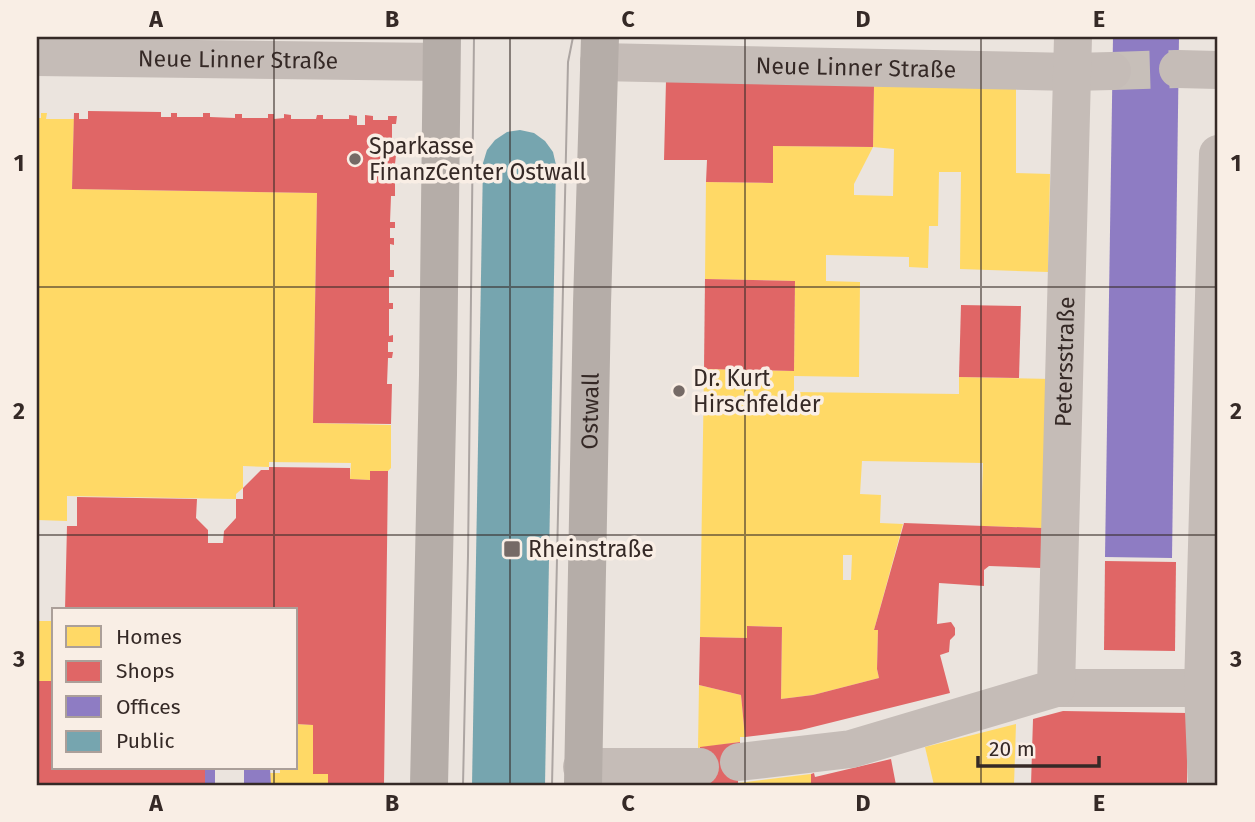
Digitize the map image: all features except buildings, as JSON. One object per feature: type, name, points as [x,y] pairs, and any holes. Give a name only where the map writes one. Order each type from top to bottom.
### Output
[{"type":"street","name":"Neue Linner Straße","points":[[37,57],[441,49]]},
{"type":"street","points":[[429,785],[438,388],[441,49]]},
{"type":"street","name":"Neue Linner Straße","points":[[600,49],[1072,54],[1112,71]]},
{"type":"street","name":"Ostwall","points":[[582,776],[600,49]]},
{"type":"street","name":"Petersstraße","points":[[1056,688],[1072,54]]},
{"type":"street","points":[[1178,69],[1218,71]]},
{"type":"street","points":[[1207,785],[1211,692],[1218,154]]},
{"type":"street","points":[[739,762],[851,749],[1056,688],[1211,692]]},
{"type":"street","points":[[582,776],[700,767]]},
{"type":"tunnel","points":[[1112,71],[1178,69]]},
{"type":"tram line","points":[[463,785],[474,37]]},
{"type":"tram line","points":[[552,785],[568,62],[573,37]]},
{"type":"place","name":"Sparkasse FinanzCenter Ostwall","points":[[355,159]]},
{"type":"place","name":"Dr. Kurt Hirschfelder","points":[[679,391]]},
{"type":"place","name":"Rheinstraße","points":[[512,549]]}]
